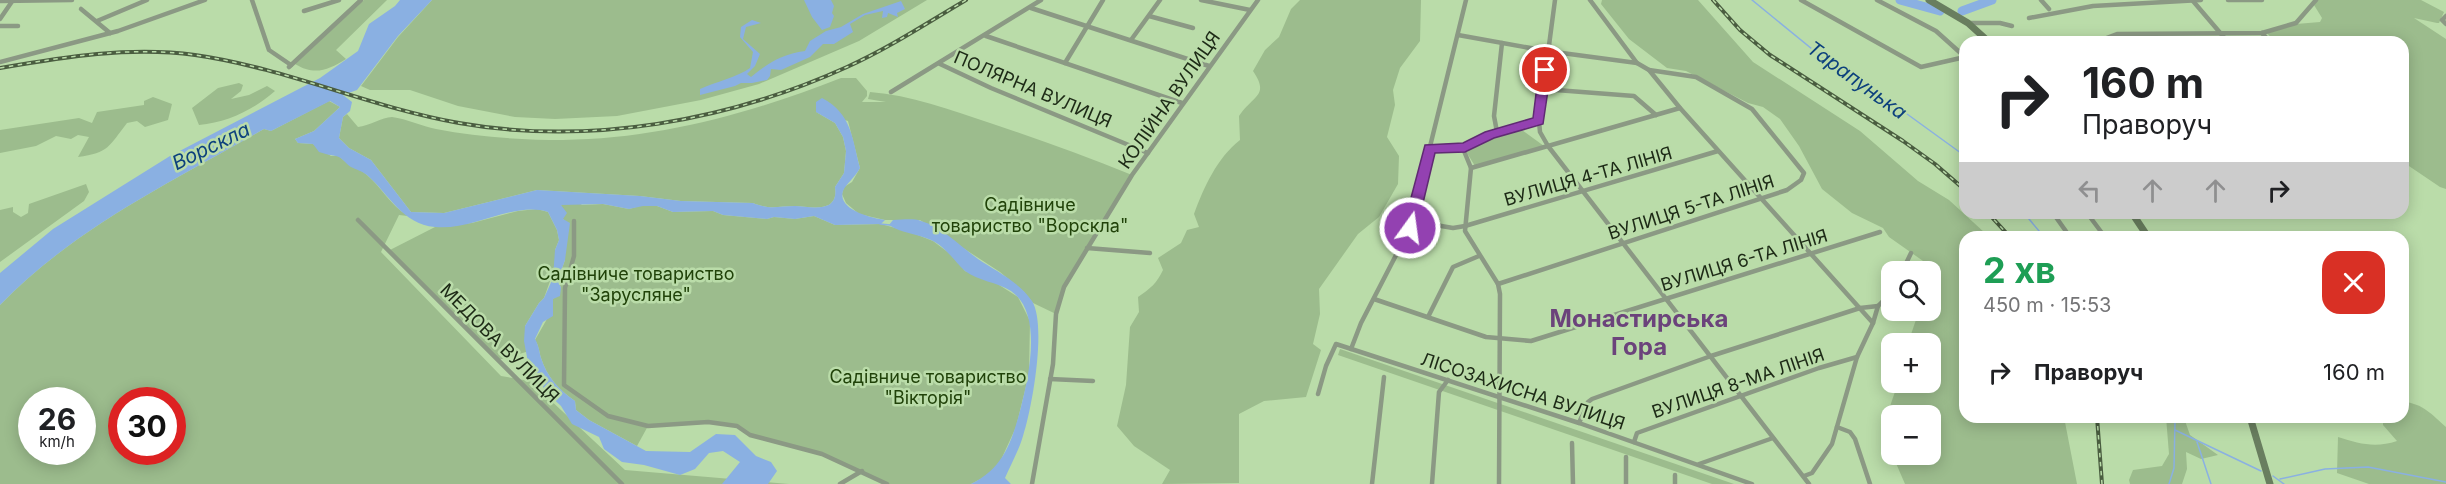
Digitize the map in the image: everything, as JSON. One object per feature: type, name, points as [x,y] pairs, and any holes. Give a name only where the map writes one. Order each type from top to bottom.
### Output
[{"type":"street","points":[[97,21],[147,0]]},
{"type":"street","points":[[0,62],[110,33],[205,0]]},
{"type":"street","points":[[252,0],[269,50],[290,66],[361,0]]},
{"type":"street","points":[[304,11],[339,0]]},
{"type":"street","points":[[891,92],[986,36],[1041,0]]},
{"type":"street","points":[[1065,63],[1103,0]]},
{"type":"street","points":[[1131,40],[1160,0]]},
{"type":"street","points":[[1201,0],[1250,10]]},
{"type":"street","name":"КОЛІЙНА ВУЛИЦЯ","points":[[1032,484],[1050,379],[1056,314],[1064,287],[1148,153],[1258,0]]},
{"type":"street","points":[[1318,394],[1326,366],[1336,344],[1351,349],[1412,221],[1466,0]]},
{"type":"street","points":[[1555,0],[1539,121],[1540,132],[1548,146],[1809,484]]},
{"type":"street","points":[[1590,0],[1637,63]]},
{"type":"street","points":[[1801,0],[1921,67],[1959,58]]},
{"type":"street","points":[[1877,0],[1936,31],[1959,52]]},
{"type":"street","points":[[1931,1],[1940,0]]},
{"type":"street","points":[[2041,0],[2049,9]]},
{"type":"street","points":[[2073,3],[2201,0]]},
{"type":"street","points":[[2228,0],[2262,0]]},
{"type":"street","points":[[2112,36],[2117,34],[2262,33],[2296,23],[2316,0]]},
{"type":"street","points":[[0,1],[70,1]]},
{"type":"street","points":[[0,19],[13,1]]},
{"type":"street","points":[[1931,1],[1968,23],[1982,36]]},
{"type":"street","points":[[2193,1],[2222,35]]},
{"type":"street","points":[[2029,18],[2065,5]]},
{"type":"street","points":[[1031,8],[1209,66]]},
{"type":"street","points":[[81,9],[110,33]]},
{"type":"street","points":[[1149,16],[1193,27]]},
{"type":"street","points":[[2446,16],[2442,20],[2446,24]]},
{"type":"street","points":[[1968,23],[2000,23],[2013,26]]},
{"type":"street","points":[[0,26],[18,26]]},
{"type":"street","points":[[2262,33],[2265,36]]},
{"type":"street","points":[[1458,35],[1548,51],[1637,63],[1650,70],[1680,108],[1873,323]]},
{"type":"street","points":[[986,36],[1182,103]]},
{"type":"street","points":[[1497,132],[1494,116],[1502,43]]},
{"type":"street","name":"ПОЛЯРНА ВУЛИЦЯ","points":[[940,64],[991,88],[1148,153]]},
{"type":"street","name":"ВУЛИЦЯ 5-ТА ЛІНІЯ","points":[[1498,284],[1787,190],[1801,180],[1804,173],[1752,109],[1696,77],[1650,70]]},
{"type":"street","points":[[1543,89],[1634,96],[1656,115]]},
{"type":"street","points":[[1471,168],[1680,108]]},
{"type":"street","points":[[1430,148],[1465,147],[1497,132],[1539,121]]},
{"type":"street","points":[[1465,147],[1464,155],[1471,168],[1465,231],[1498,284],[1499,484]]},
{"type":"street","name":"ВУЛИЦЯ 4-ТА ЛІНІЯ","points":[[1412,221],[1453,228],[1465,226],[1718,151]]},
{"type":"street","name":"МЕДОВА ВУЛИЦЯ","points":[[358,220],[622,484]]},
{"type":"street","points":[[574,221],[574,256],[565,288],[564,385],[608,416],[648,426],[708,422],[738,426],[750,435],[822,454],[887,484]]},
{"type":"street","name":"ВУЛИЦЯ 6-ТА ЛІНІЯ","points":[[1374,299],[1486,337],[1531,341],[1880,232]]},
{"type":"street","points":[[1087,248],[1150,254]]},
{"type":"street","points":[[1907,261],[1911,253]]},
{"type":"street","points":[[1428,317],[1453,267],[1479,256]]},
{"type":"street","points":[[1804,476],[1812,473],[1832,444],[1857,357],[1881,303]]},
{"type":"street","points":[[1578,423],[1588,402],[1592,399],[1712,356],[1860,308],[1878,306]]},
{"type":"street","name":"ЛІСОЗАХИСНА ВУЛИЦЯ","points":[[1351,349],[1578,423],[1752,484]]},
{"type":"street","name":"ВУЛИЦЯ 8-МА ЛІНІЯ","points":[[1634,442],[1637,433],[1857,357]]},
{"type":"street","points":[[1372,484],[1384,377]]},
{"type":"street","points":[[1050,379],[1093,381]]},
{"type":"street","points":[[1432,484],[1439,392],[1448,380]]},
{"type":"street","points":[[2252,423],[2270,484]]},
{"type":"street","points":[[1837,427],[1850,432],[1855,439],[1870,484]]},
{"type":"street","points":[[1698,465],[1773,438]]},
{"type":"street","points":[[1572,443],[1573,484]]},
{"type":"street","points":[[1626,457],[1626,484]]},
{"type":"street","points":[[840,484],[862,471]]},
{"type":"street","points":[[1675,476],[1675,484]]},
{"type":"green space","points":[[364,0],[387,0],[336,50],[346,59],[333,66],[315,71],[295,64]]},
{"type":"green space","points":[[432,0],[927,0],[859,41],[759,84],[701,100],[617,116],[555,119],[515,117],[458,106],[410,90],[370,90],[361,86],[398,37]]},
{"type":"green space","points":[[1300,0],[1421,0],[1420,41],[1400,68],[1393,90],[1395,105],[1387,137],[1399,156],[1398,184],[1379,217],[1358,234],[1319,289],[1320,314],[1313,344],[1321,350],[1306,397],[1264,401],[1239,414],[1239,483],[1162,484],[1170,470],[1134,446],[1117,426],[1126,385],[1130,327],[1139,312],[1138,297],[1161,275],[1163,270],[1158,258],[1181,243],[1187,230],[1199,227],[1194,214],[1202,194],[1218,164],[1240,140],[1239,116],[1260,91],[1258,79],[1253,71],[1265,50],[1279,37],[1291,9]]},
{"type":"green space","points":[[1602,0],[1698,0],[1753,62],[1860,131],[1918,181],[1949,200],[1959,209],[1959,219],[1970,219],[1983,231],[1959,231],[1959,423],[2065,423],[2077,484],[1905,484],[1897,465],[1941,465],[1941,405],[1890,405],[1895,393],[1941,393],[1941,333],[1911,333],[1916,321],[1941,321],[1941,261],[1923,261],[1889,237],[1883,228],[1852,213],[1822,189],[1799,146],[1780,119],[1763,107],[1748,103],[1686,71],[1667,68],[1629,39],[1601,4]]},
{"type":"green space","points":[[2318,0],[2421,0],[2444,12],[2439,23],[2414,18],[2446,39],[2446,189],[2409,166],[2409,36],[2270,36],[2267,33],[2296,24],[2320,22],[2322,18],[2314,5]]},
{"type":"green space","name":"Садівниче товариство \"Ворскла\"","points":[[841,78],[856,78],[867,91],[867,96],[862,102],[886,102],[868,99],[870,92],[945,108],[1026,135],[1132,175],[1069,278],[1056,314],[1033,303],[1024,292],[1000,272],[920,220],[885,220],[859,214],[846,203],[842,194],[844,187],[852,182],[860,168],[848,121],[816,112],[835,123],[843,137],[846,151],[844,173],[835,187],[835,196],[832,202],[822,207],[769,207],[753,203],[681,201],[640,196],[537,190],[444,213],[411,212],[371,160],[349,148],[339,138],[343,117],[347,114],[358,127],[392,117],[436,129],[500,138],[563,140],[634,135],[705,122],[739,113]]},
{"type":"green space","points":[[239,83],[243,85],[241,91],[231,99],[249,95],[267,86],[275,91],[240,114],[199,125],[192,108],[218,88]]},
{"type":"green space","points":[[153,97],[172,104],[168,120],[145,127],[137,121],[127,123],[112,143],[102,151],[78,157],[89,137],[78,135],[71,139],[56,136],[36,146],[0,153],[0,130],[79,118],[92,123],[97,112],[144,105],[144,101]]},
{"type":"green space","points":[[329,101],[340,107],[314,131],[295,139],[298,143],[313,144],[331,156],[339,156],[345,162],[364,172],[396,207],[408,216],[399,215],[381,252],[501,376],[530,381],[625,470],[789,484],[0,484],[0,305],[59,253],[125,208],[264,129],[271,131]]},
{"type":"green space","points":[[1519,128],[1544,146],[1475,166],[1467,153],[1468,147],[1488,140],[1488,137]]},
{"type":"green space","points":[[86,184],[89,192],[84,201],[0,262],[0,210],[13,207],[13,212],[21,217],[28,213],[29,204]]},
{"type":"green space","points":[[579,203],[582,205],[603,204],[629,209],[643,205],[657,206],[673,212],[713,211],[723,215],[767,219],[814,216],[835,225],[881,224],[933,241],[953,256],[965,271],[996,283],[1018,297],[1030,321],[1029,374],[1016,427],[1000,462],[990,474],[971,484],[887,484],[822,454],[750,435],[737,426],[708,422],[648,426],[637,446],[589,420],[576,410],[575,401],[550,377],[535,340],[551,312],[553,299],[561,288],[558,280],[565,260],[565,245],[569,228],[563,219],[561,204]]},
{"type":"green space","points":[[537,209],[548,212],[557,230],[559,240],[555,250],[555,267],[544,298],[525,326],[526,352],[498,360],[388,251],[435,227],[472,223],[518,211]]},
{"type":"green space","points":[[1340,349],[1734,484],[1712,484],[1338,355]]},
{"type":"green space","points":[[2409,403],[2422,407],[2446,427],[2446,484],[2369,484],[2337,473],[2338,437],[2368,444],[2397,441],[2383,423],[2409,423]]},
{"type":"green space","points":[[2166,423],[2186,423],[2190,435],[2218,455],[2201,459],[2186,452],[2187,469],[2182,484],[2130,484],[2129,480],[2133,470],[2162,466],[2169,454]]},
{"type":"water","name":"Ворскла","points":[[400,0],[432,0],[398,36],[357,90],[343,95],[352,102],[350,111],[343,117],[339,138],[349,148],[371,160],[411,212],[444,213],[537,190],[640,196],[681,201],[753,203],[769,207],[822,207],[832,202],[835,196],[835,187],[844,173],[846,151],[843,137],[835,123],[816,112],[816,102],[822,98],[839,111],[849,128],[860,168],[844,188],[843,198],[850,208],[857,212],[885,220],[881,224],[835,225],[814,216],[767,219],[723,215],[713,211],[673,212],[657,206],[629,209],[603,204],[561,205],[567,213],[563,219],[570,223],[565,260],[558,280],[561,288],[560,296],[553,299],[553,316],[543,322],[535,339],[550,377],[575,401],[576,410],[589,420],[646,451],[690,452],[716,434],[735,435],[756,456],[771,462],[777,471],[768,484],[722,484],[740,462],[723,451],[709,453],[695,469],[680,475],[644,465],[622,462],[604,449],[599,437],[572,424],[561,406],[545,391],[537,374],[529,368],[524,341],[525,326],[544,298],[553,278],[555,250],[559,240],[548,212],[521,210],[449,227],[424,225],[414,220],[397,207],[365,174],[338,157],[319,152],[313,144],[298,143],[295,139],[314,131],[340,107],[330,101],[271,131],[264,129],[125,208],[59,253],[0,305],[0,273],[53,229],[170,156],[320,78],[358,51],[369,24]]},
{"type":"water","points":[[804,0],[831,0],[834,6],[832,13],[834,16],[830,27],[822,30],[812,17]]},
{"type":"water","points":[[901,1],[905,9],[897,13],[898,17],[888,13],[887,17],[882,18],[883,11],[865,15],[850,24],[853,32],[834,44],[823,44],[810,57],[781,70],[771,69],[767,80],[741,83],[700,95],[700,89],[750,68],[753,52],[740,37],[741,27],[752,20],[761,23],[746,27],[743,39],[760,54],[755,66],[747,74],[751,77],[776,60],[789,54],[805,51],[810,41],[826,31],[841,27],[863,14]]},
{"type":"water","points":[[893,220],[918,220],[936,228],[1014,283],[1032,301],[1038,328],[1034,388],[1027,423],[1005,478],[1011,484],[971,484],[999,462],[1014,431],[1030,362],[1030,329],[1027,314],[1021,301],[1011,291],[965,271],[936,243],[889,225]]},
{"type":"waterway","name":"Тарапунька","points":[[1752,0],[1839,71],[1896,106],[1959,152]]},
{"type":"waterway","name":"Тарапунька","points":[[1900,0],[1940,11]]},
{"type":"waterway","name":"Тарапунька","points":[[1962,11],[1992,0]]},
{"type":"waterway","name":"Тарапунька","points":[[2029,219],[2039,231]]},
{"type":"waterway","points":[[880,224],[890,225]]},
{"type":"waterway","name":"Тарапунька","points":[[2169,484],[2174,468],[2175,423]]},
{"type":"waterway","name":"Тарапунька","points":[[2175,430],[2261,471]]},
{"type":"waterway","points":[[2197,442],[2211,484]]},
{"type":"waterway","points":[[2280,479],[2325,469],[2368,467],[2446,482]]},
{"type":"waterway","name":"Тарапунька","points":[[2273,476],[2284,484]]},
{"type":"railway","points":[[0,68],[122,52],[195,55],[262,69],[393,107],[459,123],[558,132],[608,130],[706,115],[801,86],[878,52],[966,0]]},
{"type":"railway","points":[[1713,0],[1740,30],[1770,55],[1903,141],[1959,185]]},
{"type":"railway","points":[[1994,219],[2004,231]]},
{"type":"railway","points":[[2097,423],[2102,484]]},
{"type":"district","name":"Монастирська Гора","points":[[1639,332]]},
{"type":"route","points":[[1410,228],[1430,148],[1465,147],[1489,135],[1539,121],[1545,70]]},
{"type":"park label","name":"Садівниче товариство \"Зарусляне\"","points":[[636,283]]},
{"type":"park label","name":"Садівниче товариство \"Вікторія\"","points":[[928,386]]}]
